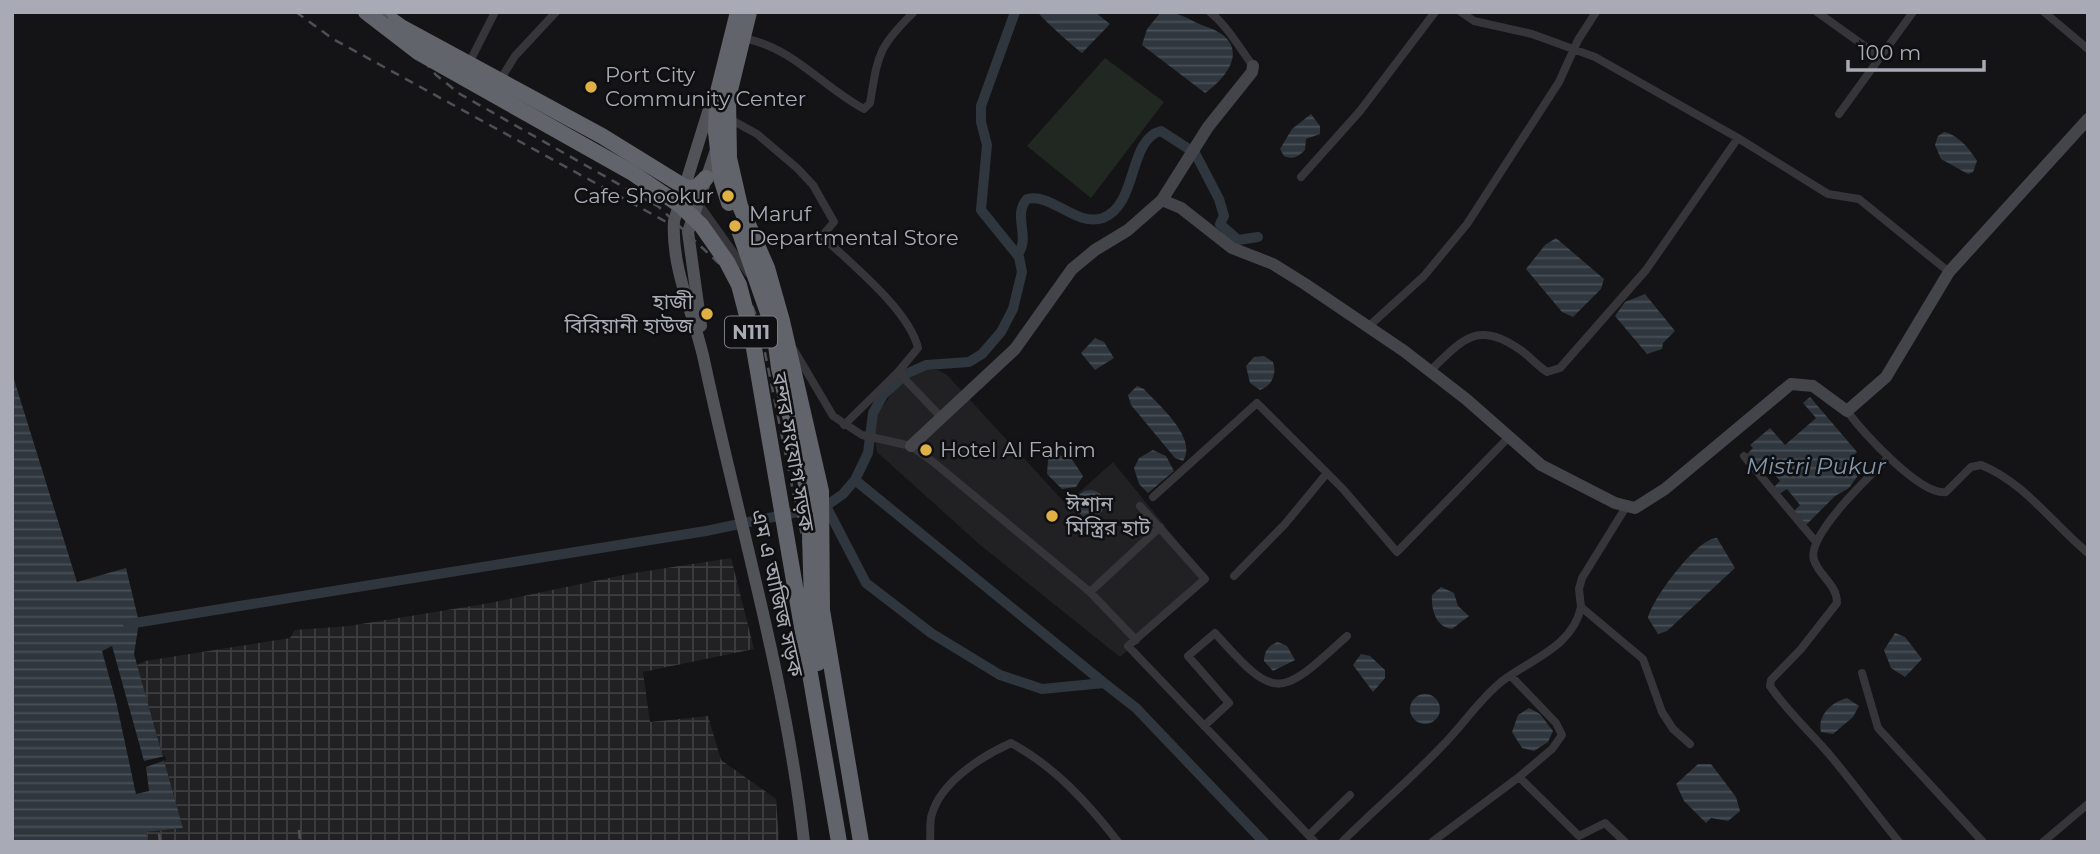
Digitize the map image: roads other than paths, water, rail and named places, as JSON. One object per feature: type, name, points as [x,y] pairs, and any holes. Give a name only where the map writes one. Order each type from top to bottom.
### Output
[{"type":"highway","name":"বন্দর সংযোগ সড়ক","points":[[366,12],[418,52],[665,192],[701,225],[727,262],[738,285],[751,331],[839,842]]},
{"type":"highway","points":[[380,12],[602,136],[683,186],[690,189],[698,187],[706,178]]},
{"type":"highway","points":[[738,12],[717,96],[716,132],[720,178],[774,330],[779,369],[809,497],[812,606],[817,656],[848,842]]},
{"type":"highway","points":[[749,12],[728,98],[729,158],[740,206],[767,268],[782,321],[821,491],[822,610],[861,842]]},
{"type":"main road","name":"এম এ আজিজ সড়ক","points":[[733,12],[713,98],[674,221],[675,242],[680,281],[703,355],[778,680],[804,842]]},
{"type":"main road","name":"এম এ আজিজ সড়ক","points":[[703,355],[688,237],[697,201],[728,118],[755,12]]},
{"type":"street","points":[[469,63],[495,12]]},
{"type":"street","points":[[499,80],[515,56],[556,12]]},
{"type":"street","points":[[911,446],[1015,349],[1072,269],[1095,250],[1128,230],[1162,200],[1253,66],[1234,42],[1226,25],[1210,12]]},
{"type":"street","points":[[1301,177],[1360,111],[1436,12]]},
{"type":"street","points":[[1461,12],[1475,21],[1511,27],[1574,49],[1629,75],[1828,194],[1859,199],[1948,272]]},
{"type":"street","points":[[1368,327],[1424,276],[1467,224],[1559,82],[1574,49],[1596,12]]},
{"type":"street","points":[[1816,12],[1880,57]]},
{"type":"street","points":[[1839,114],[1913,12]]},
{"type":"street","points":[[2044,12],[2088,49]]},
{"type":"street","points":[[747,39],[784,53],[864,109],[870,103],[877,58],[890,36],[913,13]]},
{"type":"street","points":[[728,118],[757,134],[813,185],[834,222],[822,236],[896,308],[915,335],[918,348],[898,372],[844,425]]},
{"type":"street","points":[[1847,411],[1870,394],[1894,367],[1948,272],[2088,119]]},
{"type":"street","points":[[1430,371],[1459,345],[1477,335],[1508,342],[1547,372],[1560,368],[1646,270],[1738,138]]},
{"type":"street","points":[[1162,200],[1181,208],[1232,248],[1273,264],[1368,327],[1430,371],[1541,465],[1626,507],[1635,508],[1665,489],[1791,384],[1798,382],[1813,386],[1847,411],[1889,457],[1928,487],[1940,493],[1946,492],[1976,464],[1989,468],[2053,518],[2088,553]]},
{"type":"street","points":[[697,201],[777,318],[833,416],[862,435],[911,446],[1090,592],[1136,640]]},
{"type":"street","points":[[898,372],[941,416]]},
{"type":"street","points":[[1153,497],[1256,403],[1327,473],[1396,552],[1508,438]]},
{"type":"street","points":[[1744,456],[1816,542]]},
{"type":"street","points":[[1889,457],[1829,523],[1816,542],[1813,550],[1814,561],[1835,591],[1837,603],[1770,686],[1899,842]]},
{"type":"street","points":[[1234,576],[1284,524],[1327,473]]},
{"type":"street","points":[[1140,506],[1205,579],[1128,646],[1312,838],[1350,795]]},
{"type":"street","points":[[1342,842],[1444,745],[1470,712],[1511,676],[1541,659],[1562,639],[1576,622],[1581,607],[1579,589],[1582,578],[1626,507]]},
{"type":"street","points":[[1090,592],[1160,527]]},
{"type":"street","points":[[1581,607],[1643,660],[1662,712],[1673,729],[1690,744]]},
{"type":"street","points":[[1204,726],[1229,703],[1188,656],[1215,633],[1257,677],[1280,685],[1296,680],[1347,636]]},
{"type":"street","points":[[1862,673],[1878,728],[1983,842]]},
{"type":"street","points":[[1432,842],[1519,777],[1552,748],[1562,734],[1556,723],[1511,676]]},
{"type":"street","points":[[930,842],[932,814],[955,779],[989,753],[1011,743],[1037,757],[1082,799],[1118,842]]},
{"type":"street","points":[[1519,777],[1579,836],[1605,823],[1625,842]]},
{"type":"street","points":[[2043,842],[2088,804]]},
{"type":"water","points":[[1038,12],[1095,12],[1110,24],[1082,53]]},
{"type":"water","points":[[1161,12],[1180,15],[1214,30],[1230,42],[1233,50],[1230,66],[1219,81],[1205,93],[1142,45],[1147,29]]},
{"type":"water","points":[[1311,114],[1320,126],[1320,134],[1306,139],[1305,150],[1298,156],[1284,156],[1280,149],[1292,129]]},
{"type":"water","points":[[1944,132],[1958,139],[1971,152],[1977,161],[1973,172],[1968,174],[1941,159],[1935,145],[1938,136]]},
{"type":"water","points":[[1556,238],[1604,279],[1601,289],[1573,317],[1562,312],[1526,269],[1545,245]]},
{"type":"water","points":[[1645,294],[1675,331],[1663,343],[1662,349],[1647,354],[1615,316],[1625,302]]},
{"type":"water","points":[[1095,338],[1104,342],[1114,358],[1095,370],[1081,353]]},
{"type":"water","points":[[1264,356],[1273,362],[1274,371],[1270,383],[1260,390],[1250,383],[1246,366],[1254,357]]},
{"type":"water","points":[[12,373],[77,582],[126,568],[139,622],[134,654],[183,828],[146,832],[148,842],[12,842]]},
{"type":"water","points":[[1137,386],[1144,389],[1181,432],[1186,452],[1183,461],[1175,458],[1131,405],[1128,395]]},
{"type":"water","name":"Mistri Pukur","points":[[1810,397],[1857,452],[1851,458],[1862,470],[1849,488],[1835,496],[1805,526],[1793,512],[1800,505],[1787,489],[1779,494],[1774,487],[1780,481],[1763,460],[1757,465],[1747,454],[1753,448],[1750,445],[1770,428],[1785,445],[1816,418],[1803,403]]},
{"type":"water","points":[[1153,450],[1166,456],[1174,471],[1148,493],[1139,484],[1134,468],[1139,458]]},
{"type":"water","points":[[1054,454],[1071,458],[1083,476],[1076,487],[1062,489],[1047,474],[1048,460]]},
{"type":"water","points":[[1090,490],[1100,494],[1104,504],[1100,514],[1090,518],[1080,514],[1076,504],[1080,494]]},
{"type":"water","points":[[1717,538],[1735,568],[1667,631],[1658,634],[1648,618],[1658,597],[1677,570],[1699,547]]},
{"type":"water","points":[[1441,587],[1454,593],[1458,606],[1469,616],[1452,629],[1438,621],[1432,606],[1432,595]]},
{"type":"water","points":[[1895,633],[1905,637],[1922,659],[1905,677],[1891,668],[1884,650]]},
{"type":"water","points":[[1278,642],[1287,646],[1295,660],[1273,671],[1264,661],[1264,657],[1268,649]]},
{"type":"water","points":[[1361,654],[1370,656],[1385,670],[1385,678],[1373,692],[1353,665]]},
{"type":"water","points":[[1425,694],[1436,698],[1440,709],[1436,720],[1425,724],[1414,720],[1410,709],[1414,698]]},
{"type":"water","points":[[1847,698],[1859,706],[1853,717],[1833,734],[1821,732],[1821,720],[1827,710]]},
{"type":"water","points":[[1529,708],[1540,714],[1553,731],[1548,742],[1534,751],[1522,748],[1512,732],[1518,715]]},
{"type":"water","points":[[1698,764],[1711,764],[1736,797],[1740,811],[1728,821],[1711,818],[1706,823],[1684,801],[1676,784]]},
{"type":"waterway","points":[[128,624],[706,531],[826,506],[843,494],[855,480],[868,453],[873,413],[883,395],[906,374],[926,365],[969,362],[982,354],[1001,332],[1013,309],[1022,272],[1019,257],[981,210],[987,145],[981,122],[981,106],[1015,12]]},
{"type":"waterway","points":[[1018,254],[1023,240],[1021,212],[1027,199],[1046,201],[1083,218],[1103,218],[1114,211],[1122,200],[1143,146],[1150,137],[1161,131],[1195,153],[1219,199],[1224,216],[1220,224],[1238,240],[1258,237]]},
{"type":"waterway","points":[[855,480],[1104,683]]},
{"type":"waterway","points":[[826,506],[866,583],[931,633],[1000,675],[1042,689],[1104,683],[1136,708],[1264,842]]},
{"type":"railway","points":[[296,12],[333,39],[670,224]]},
{"type":"railway","points":[[382,12],[436,75],[460,94],[659,207],[745,288],[759,323],[864,842]]},
{"type":"railway","points":[[299,830],[300,842]]},
{"type":"railway","points":[[159,834],[160,842]]},
{"type":"place","name":"Port City Community Center","points":[[591,87]]},
{"type":"place","name":"Cafe Shookur","points":[[728,196]]},
{"type":"place","name":"Maruf Departmental Store","points":[[735,226]]},
{"type":"place","name":"হাজী বিরিয়ানী হাউজ","points":[[707,314]]},
{"type":"place","name":"Hotel Al Fahim","points":[[926,450]]},
{"type":"place","name":"ঈশান মিস্ত্রির হাট","points":[[1052,516]]}]
